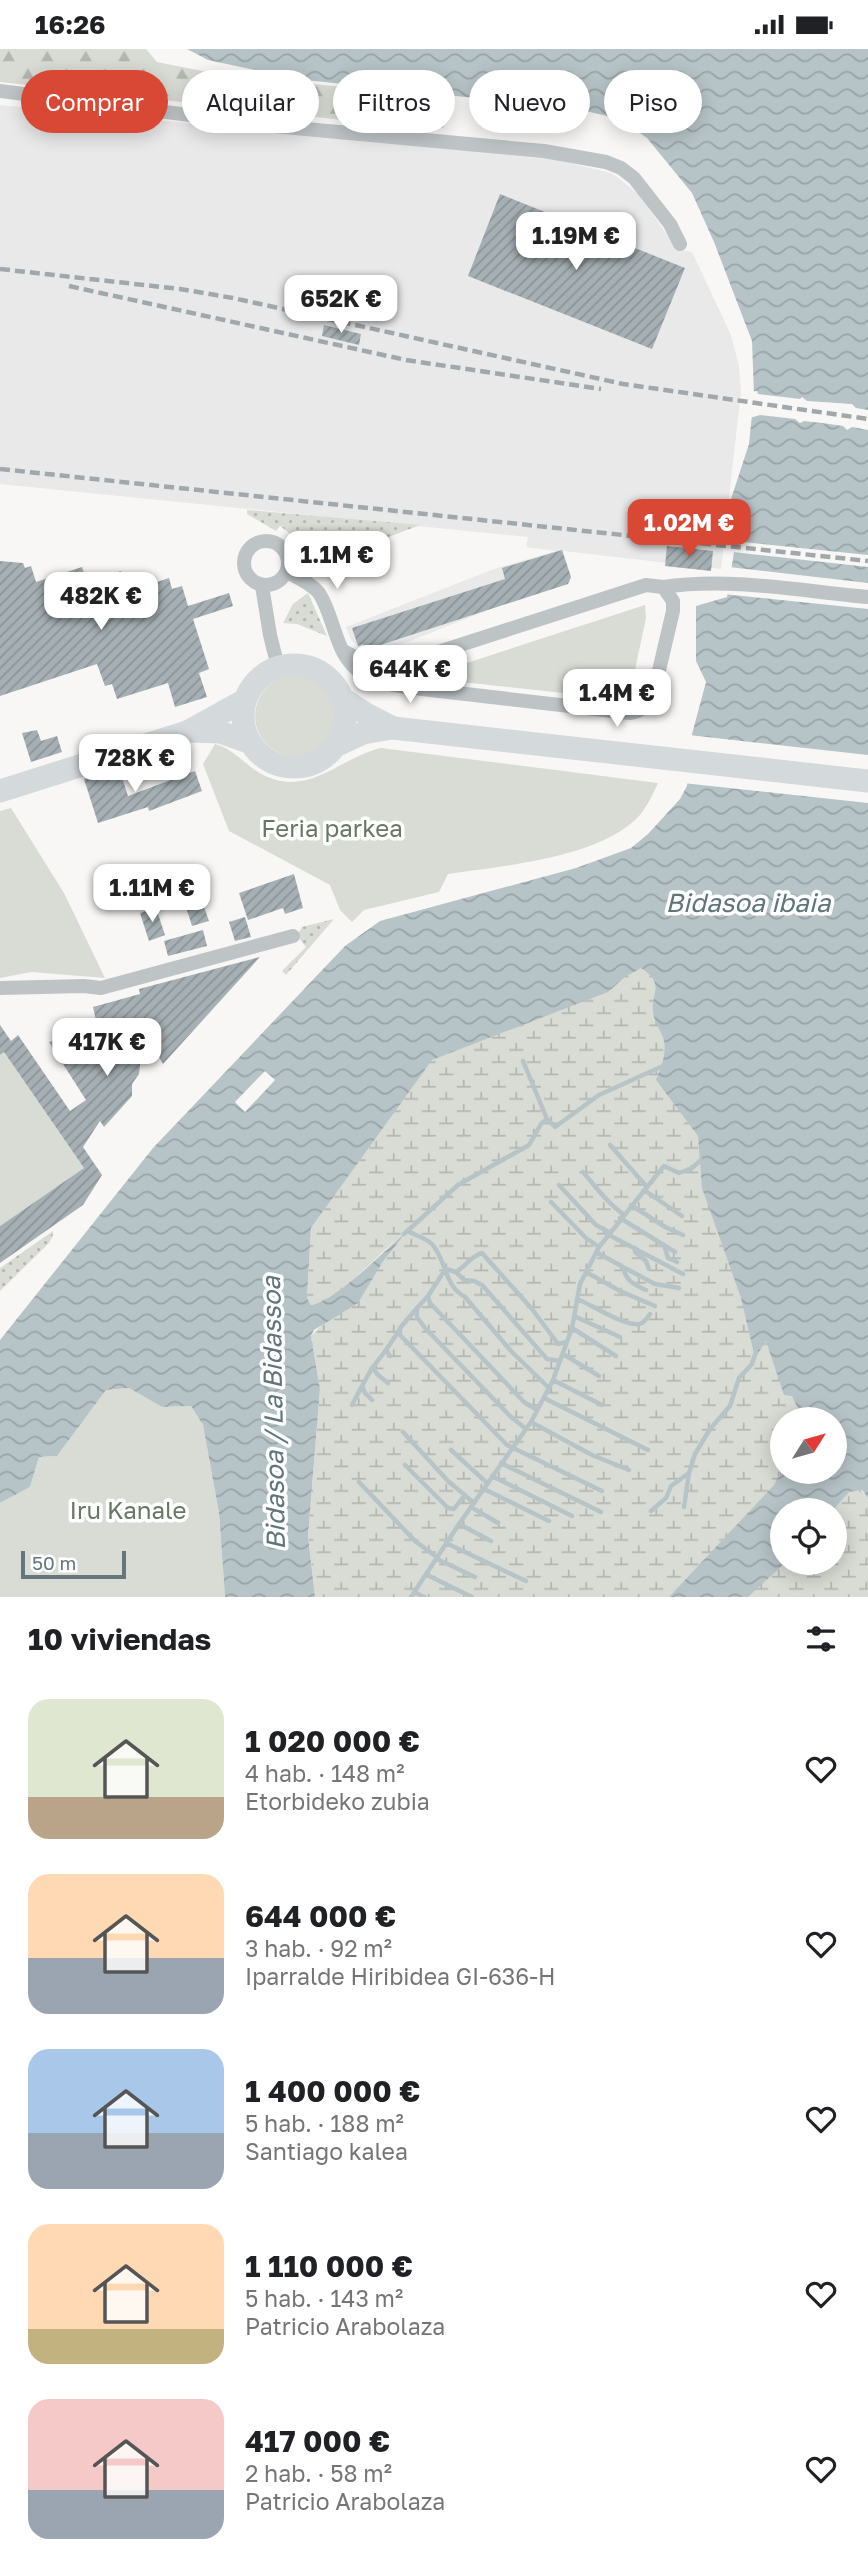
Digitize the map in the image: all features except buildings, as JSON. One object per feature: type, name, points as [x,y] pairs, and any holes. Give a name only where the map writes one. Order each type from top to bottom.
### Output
[{"type":"main road","points":[[251,743],[244,722],[246,700],[258,680],[278,667],[304,666],[316,670],[335,686],[342,698],[344,723],[335,746]]},
{"type":"main road","points":[[342,698],[393,728]]},
{"type":"main road","points":[[0,791],[187,731],[246,700]]},
{"type":"main road","points":[[187,731],[220,732],[251,743],[269,760],[292,767],[316,762],[335,746],[363,733],[393,728],[868,781]]},
{"type":"street","points":[[0,91],[285,127],[544,151],[591,159],[621,168],[634,178],[670,224],[680,244]]},
{"type":"street","points":[[263,541],[278,544],[288,556],[287,572],[277,583],[262,586],[251,580],[245,570],[246,555],[256,543],[263,541]]},
{"type":"street","points":[[287,572],[307,582],[318,593],[342,650],[353,666],[368,677],[389,685],[630,713],[646,706],[653,696],[673,611],[673,601],[663,587]]},
{"type":"street","points":[[342,650],[370,664],[387,667],[646,585],[663,587],[694,582],[725,583],[862,597]]},
{"type":"street","points":[[262,586],[278,667]]},
{"type":"street","points":[[435,654],[428,662],[427,676],[437,691]]},
{"type":"street","points":[[0,988],[101,988],[293,936]]},
{"type":"shaded area","points":[[0,105],[21,107],[21,133],[168,133],[168,121],[182,122],[182,133],[293,133],[544,157],[611,173],[639,195],[677,249],[692,252],[731,335],[739,366],[741,391],[721,569],[563,551],[571,577],[370,657],[352,641],[346,627],[494,569],[556,551],[526,547],[528,537],[0,484]]},
{"type":"green space","points":[[0,49],[146,49],[157,62],[197,70],[182,70],[182,102],[168,101],[168,70],[21,70],[21,84],[0,82]]},
{"type":"green space","points":[[319,85],[333,86],[333,119],[319,117]]},
{"type":"green space","points":[[247,510],[420,525],[308,568],[292,535],[280,526],[276,531],[247,514]]},
{"type":"green space","points":[[308,593],[327,636],[297,624],[283,623],[293,604]]},
{"type":"green space","points":[[645,605],[646,618],[630,693],[618,699],[443,680],[442,671]]},
{"type":"green space","points":[[287,676],[303,676],[324,687],[335,708],[335,724],[324,745],[303,756],[287,756],[273,750],[261,738],[255,724],[255,708],[261,694],[273,682]]},
{"type":"green space","name":"Feria parkea","points":[[215,744],[230,751],[262,774],[285,782],[313,778],[381,748],[658,783],[639,816],[622,830],[600,842],[549,858],[448,874],[439,892],[364,910],[352,922],[340,910],[330,885],[229,831],[203,764]]},
{"type":"green space","points":[[11,808],[64,893],[105,978],[31,972],[0,978],[0,811]]},
{"type":"green space","points":[[334,919],[286,975],[282,971],[306,947],[297,936],[302,927]]},
{"type":"green space","points":[[661,946],[812,1407],[770,1407],[770,1484],[847,1484],[847,1479],[868,1498],[868,1597],[315,1597],[308,1536],[320,1389],[311,1336],[382,1263],[404,1234],[346,1285],[311,1305],[307,1298],[311,1228],[430,1060]]},
{"type":"green space","points":[[4,1052],[84,1168],[0,1226],[0,1055]]},
{"type":"green space","points":[[53,1231],[49,1243],[0,1291],[0,1268]]},
{"type":"green space","name":"Iru Kanale","points":[[129,1388],[162,1407],[191,1406],[203,1425],[219,1513],[225,1597],[0,1597],[0,1503],[30,1487],[39,1457],[57,1456],[106,1390]]},
{"type":"water","name":"Bidasoa ibaia","points":[[187,49],[868,49],[868,1498],[862,1490],[849,1492],[844,1498],[770,1498],[772,1575],[748,1597],[669,1597],[774,1484],[847,1484],[847,1407],[797,1407],[792,1396],[784,1395],[766,1341],[755,1358],[741,1298],[702,1188],[698,1136],[656,1080],[665,1048],[654,1017],[654,980],[641,968],[625,977],[608,992],[432,1060],[311,1228],[307,1298],[311,1305],[347,1285],[407,1231],[382,1263],[358,1303],[314,1330],[311,1336],[320,1389],[308,1536],[315,1597],[225,1597],[219,1513],[203,1425],[191,1406],[162,1407],[129,1388],[106,1390],[57,1456],[39,1457],[30,1487],[0,1503],[0,1340],[153,1148],[345,946],[380,921],[576,868],[631,848],[648,834],[680,799],[687,786],[692,734],[706,682],[696,661],[696,606],[727,597],[736,539],[731,499],[749,444],[754,395],[752,341],[692,193],[640,133],[702,133],[702,70],[604,70],[604,115],[590,112],[590,70],[469,70],[469,97],[455,96],[455,70],[333,70],[333,83],[319,81],[319,70],[254,70],[208,60]]},
{"type":"pier","points":[[755,391],[758,394],[800,399],[802,397],[807,401],[852,404],[856,408],[868,410],[868,430],[852,427],[847,430],[843,426],[804,421],[800,423],[795,419],[760,415],[750,418],[747,416],[750,393]]},
{"type":"pier","points":[[734,541],[868,555],[868,567],[733,552]]},
{"type":"pier","points":[[729,567],[868,583],[868,609],[724,594],[726,571]]},
{"type":"pier","points":[[689,735],[868,755],[868,803],[683,783]]},
{"type":"pier","points":[[265,1071],[275,1080],[245,1112],[235,1102]]},
{"type":"waterway","points":[[523,1061],[547,1119]]},
{"type":"waterway","points":[[404,1234],[458,1185],[529,1145],[547,1119],[555,1127],[599,1095],[665,1065]]},
{"type":"waterway","points":[[610,1145],[647,1187]]},
{"type":"waterway","points":[[411,1597],[531,1422],[553,1380],[572,1328],[580,1284],[599,1247],[664,1166],[679,1173],[692,1168],[701,1160]]},
{"type":"waterway","points":[[583,1172],[623,1214]]},
{"type":"waterway","points":[[559,1185],[596,1225],[609,1232]]},
{"type":"waterway","points":[[644,1190],[682,1216]]},
{"type":"waterway","points":[[551,1202],[586,1238],[599,1247]]},
{"type":"waterway","points":[[631,1205],[683,1235]]},
{"type":"waterway","points":[[620,1218],[675,1252]]},
{"type":"waterway","points":[[407,1231],[432,1244],[453,1286],[511,1351],[549,1388]]},
{"type":"waterway","points":[[607,1234],[683,1274]]},
{"type":"waterway","points":[[664,1245],[668,1258],[677,1262]]},
{"type":"waterway","points":[[635,1248],[635,1252],[646,1261],[649,1269]]},
{"type":"waterway","points":[[596,1252],[623,1267],[626,1276],[646,1290]]},
{"type":"waterway","points":[[446,1269],[456,1272],[482,1253],[532,1309],[558,1344],[566,1342]]},
{"type":"waterway","points":[[623,1267],[655,1284],[679,1288]]},
{"type":"waterway","points":[[445,1270],[428,1296],[430,1303],[524,1402],[537,1410]]},
{"type":"waterway","points":[[456,1272],[464,1280],[482,1285],[547,1359],[560,1361]]},
{"type":"waterway","points":[[586,1272],[655,1306]]},
{"type":"waterway","points":[[428,1296],[417,1308],[417,1317],[425,1328],[510,1416],[526,1429]]},
{"type":"waterway","points":[[577,1299],[628,1323],[642,1323],[650,1314]]},
{"type":"waterway","points":[[417,1308],[400,1328],[400,1335],[507,1445],[602,1491]]},
{"type":"waterway","points":[[574,1316],[620,1337]]},
{"type":"waterway","points":[[572,1328],[616,1356]]},
{"type":"waterway","points":[[390,1356],[386,1350],[400,1329]]},
{"type":"waterway","points":[[386,1350],[373,1367],[388,1383]]},
{"type":"waterway","points":[[651,1511],[666,1498],[671,1486],[689,1473],[695,1454],[710,1429],[730,1406],[739,1378],[752,1364],[756,1352]]},
{"type":"waterway","points":[[563,1354],[599,1376]]},
{"type":"waterway","points":[[372,1368],[362,1386],[372,1400]]},
{"type":"waterway","points":[[553,1380],[602,1405]]},
{"type":"waterway","points":[[352,1405],[362,1386]]},
{"type":"waterway","points":[[544,1398],[648,1450]]},
{"type":"waterway","points":[[531,1422],[592,1455],[629,1470]]},
{"type":"waterway","points":[[403,1432],[448,1481],[474,1503]]},
{"type":"waterway","points":[[451,1450],[487,1483]]},
{"type":"waterway","points":[[501,1463],[601,1512]]},
{"type":"waterway","points":[[405,1465],[448,1508],[454,1509],[464,1496]]},
{"type":"waterway","points":[[684,1507],[689,1473]]},
{"type":"waterway","points":[[492,1476],[572,1516]]},
{"type":"waterway","points":[[359,1482],[415,1541],[438,1558]]},
{"type":"waterway","points":[[484,1489],[549,1521]]},
{"type":"waterway","points":[[471,1507],[498,1523]]},
{"type":"waterway","points":[[459,1524],[491,1541]]},
{"type":"waterway","points":[[446,1543],[526,1581]]},
{"type":"waterway","points":[[437,1559],[475,1577]]},
{"type":"waterway","points":[[427,1575],[472,1597]]},
{"type":"waterway","points":[[414,1592],[424,1597]]},
{"type":"railway","points":[[0,269],[180,289],[233,298],[623,384],[868,419]]},
{"type":"railway","points":[[69,286],[406,360],[601,389]]},
{"type":"railway","points":[[0,469],[868,561]]},
{"type":"water label","name":"Bidasoa / La Bidassoa","points":[[273,1413]]}]
